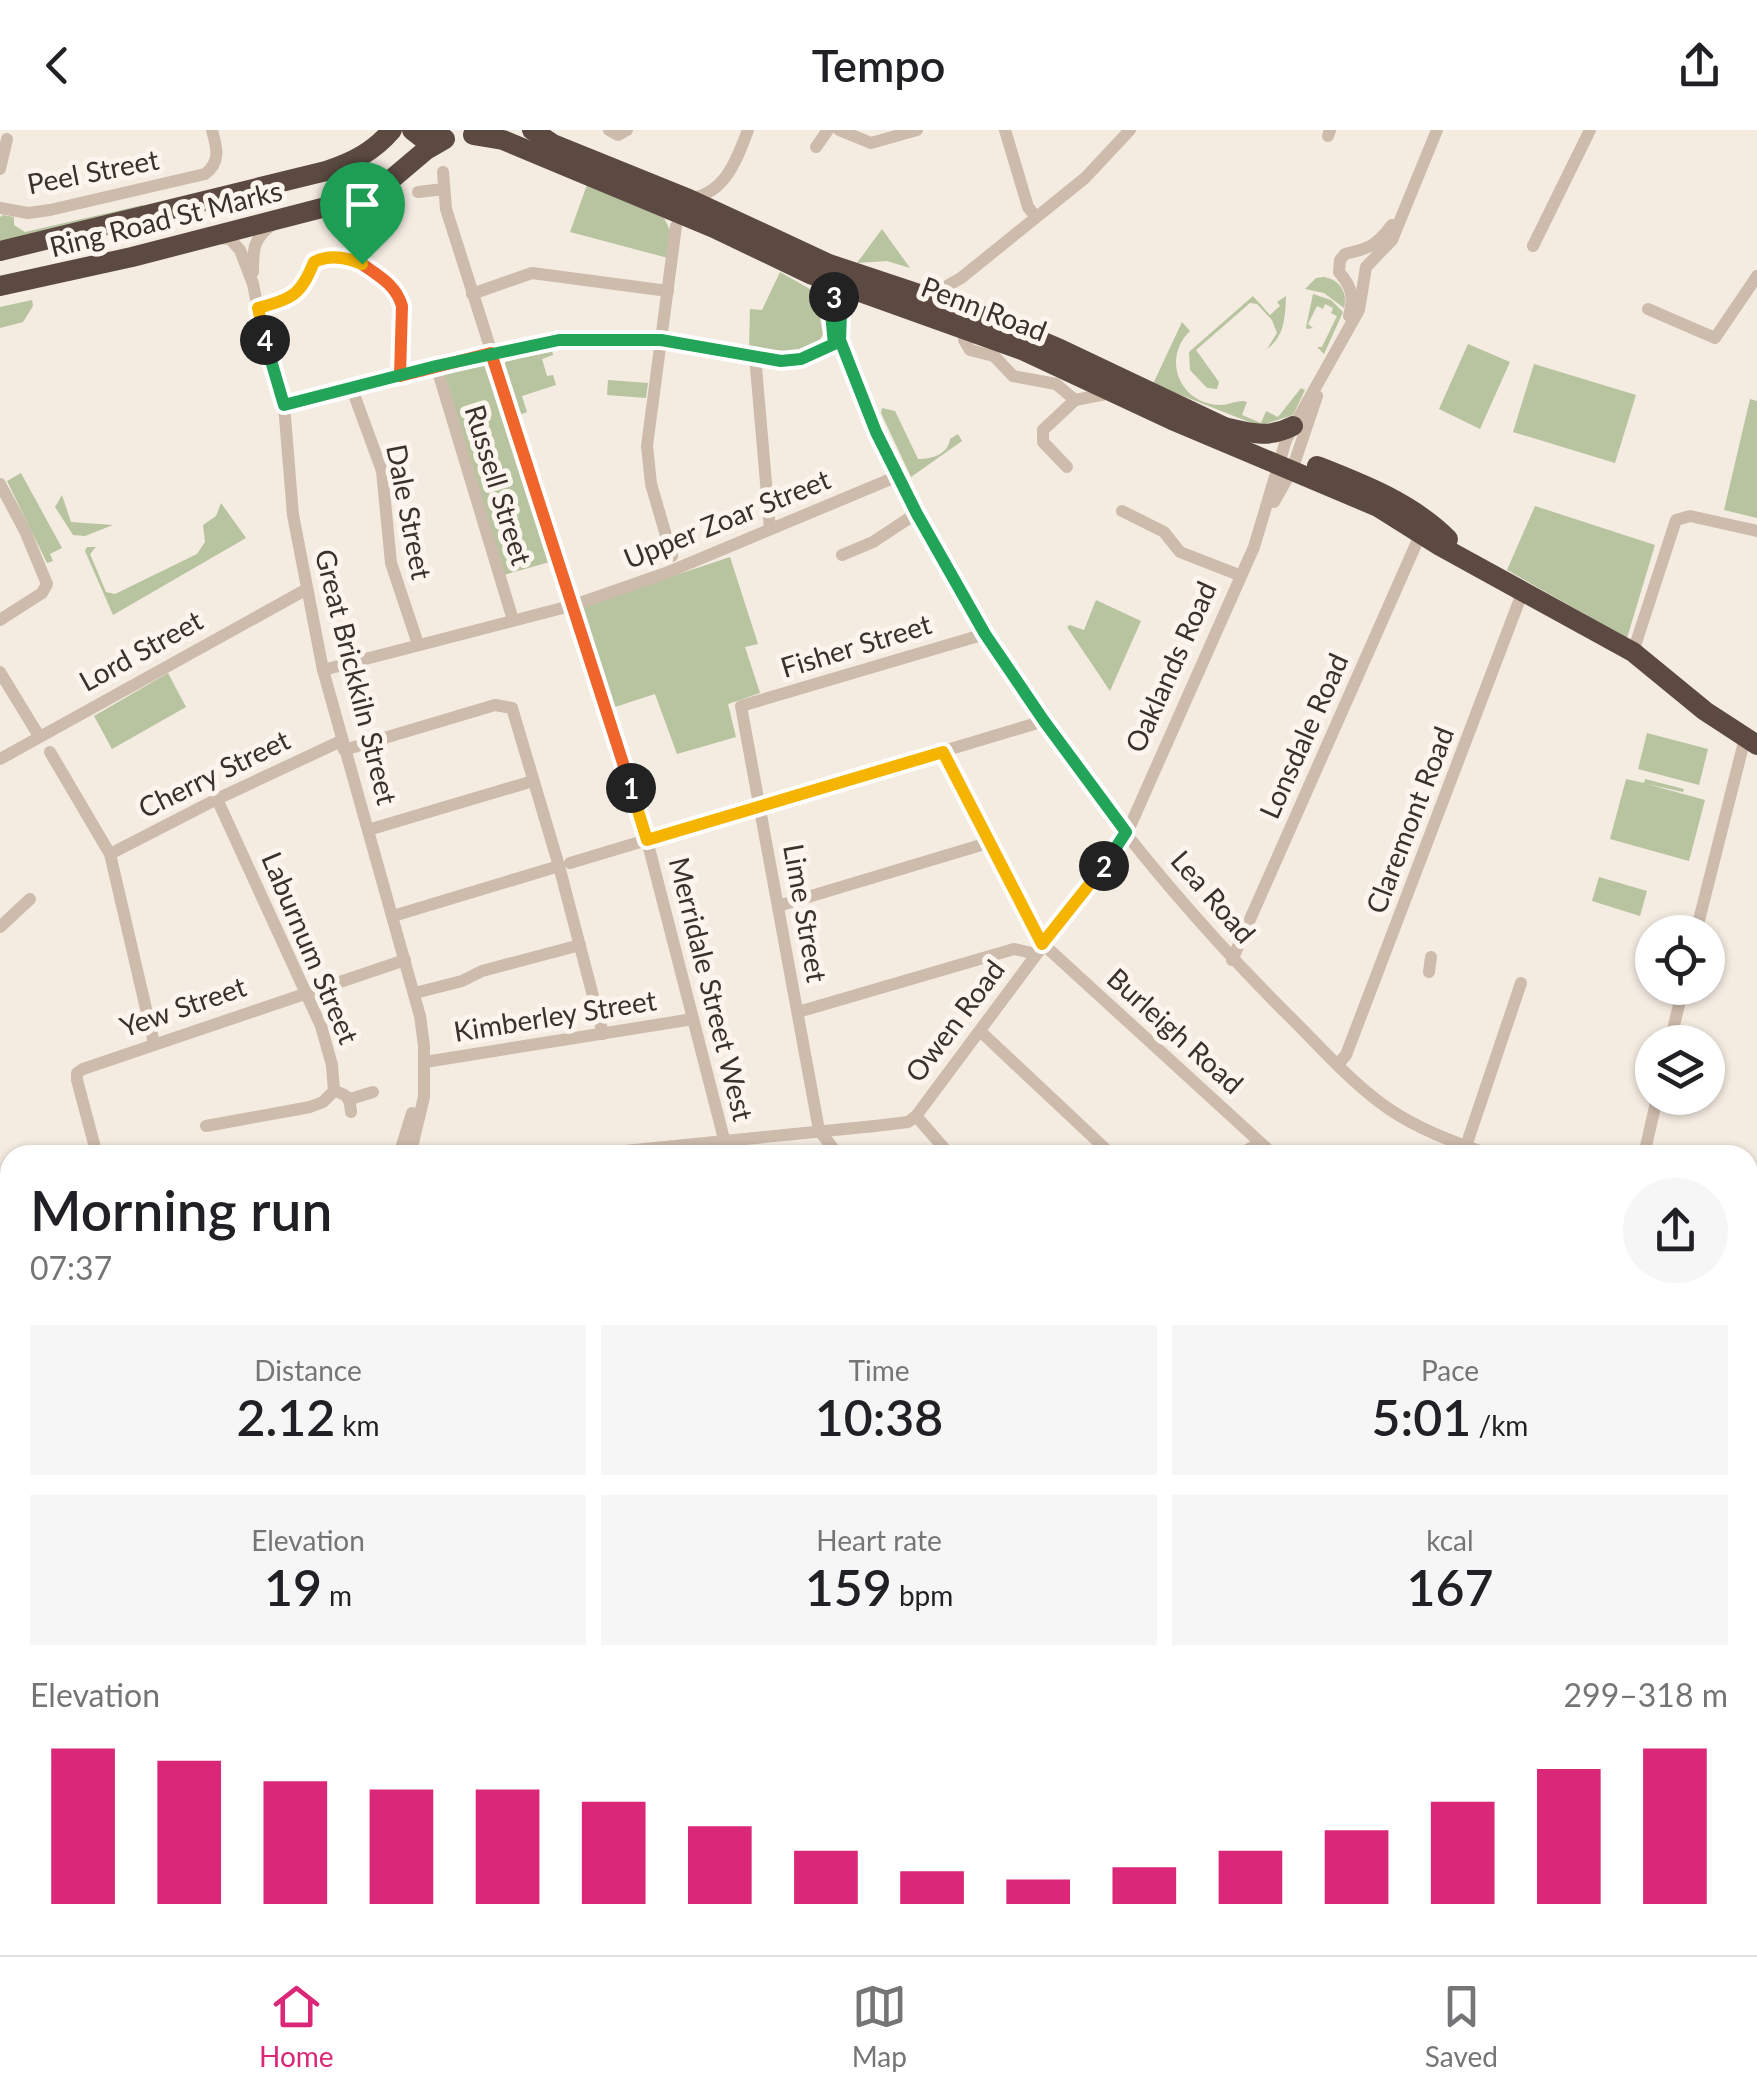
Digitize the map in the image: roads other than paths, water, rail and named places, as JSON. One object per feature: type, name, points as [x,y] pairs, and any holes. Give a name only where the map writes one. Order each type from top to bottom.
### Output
[{"type":"highway","name":"Ring Road St Marks","points":[[0,251],[326,171],[377,148],[392,130]]},
{"type":"highway","points":[[412,130],[421,137],[445,139],[479,132]]},
{"type":"highway","name":"Penn Road","points":[[532,130],[554,144],[731,220],[820,269],[842,286],[882,301],[969,320],[1060,349],[1222,426],[1378,507],[1633,652],[1705,711],[1751,741]]},
{"type":"highway","name":"Penn Road","points":[[479,132],[820,269],[867,278],[916,294],[1112,393],[1287,461],[1380,492],[1426,519],[1466,559]]},
{"type":"highway","name":"Ring Road St Marks","points":[[0,286],[281,220],[372,192],[445,139]]},
{"type":"highway","points":[[1222,426],[1262,436],[1293,426]]},
{"type":"street","name":"Peel Street","points":[[0,208],[28,213],[50,210],[206,174],[217,159],[212,130]]},
{"type":"street","points":[[689,199],[712,194],[721,185],[748,130]]},
{"type":"street","points":[[816,147],[828,130]]},
{"type":"street","points":[[838,130],[870,143],[917,130]]},
{"type":"street","points":[[1004,130],[1028,206],[1035,216]]},
{"type":"street","points":[[916,294],[940,290],[961,278],[1084,178],[1130,130]]},
{"type":"street","points":[[1348,279],[1357,279],[1392,240],[1437,130]]},
{"type":"street","points":[[1533,246],[1590,130]]},
{"type":"street","points":[[0,170],[4,139]]},
{"type":"street","name":"Merridale Street West","points":[[443,172],[446,209],[647,840],[727,1145]]},
{"type":"street","points":[[721,185],[720,201],[731,220]]},
{"type":"street","points":[[418,192],[444,189]]},
{"type":"street","points":[[1346,328],[1352,303],[1348,279],[1340,272],[1340,260],[1378,242],[1400,215]]},
{"type":"street","points":[[253,284],[254,243],[261,233],[281,220]]},
{"type":"street","points":[[672,556],[651,484],[647,446],[679,234]]},
{"type":"street","name":"Great Brickkiln Street","points":[[202,238],[226,238],[236,244],[253,284],[270,368],[284,405],[293,516],[323,670],[423,1029],[424,1084],[403,1145]]},
{"type":"street","points":[[1287,461],[1330,361],[1359,310],[1365,270],[1359,254]]},
{"type":"street","points":[[258,308],[292,297],[303,288],[314,262],[324,257],[350,258],[388,282],[399,296],[400,376]]},
{"type":"street","name":"Lea Road","points":[[820,269],[831,314]]},
{"type":"street","points":[[472,294],[532,274],[668,291]]},
{"type":"street","points":[[1648,309],[1715,338],[1757,276]]},
{"type":"street","points":[[842,286],[855,278],[867,278]]},
{"type":"street","points":[[961,278],[961,297],[969,320],[966,347],[994,356],[1013,376],[1049,380],[1076,400]]},
{"type":"street","name":"Lea Road","points":[[842,286],[832,299],[834,344],[917,514],[985,634],[1044,721],[1126,832],[1232,960],[1388,1108],[1455,1145]]},
{"type":"street","name":"Lea Road","points":[[842,286],[840,340],[856,384]]},
{"type":"street","points":[[839,326],[851,308],[882,301]]},
{"type":"street","points":[[284,405],[491,353],[583,338],[661,340],[790,361],[834,344]]},
{"type":"street","points":[[755,356],[769,522]]},
{"type":"street","points":[[1287,461],[1293,426],[1330,361]]},
{"type":"street","name":"Russell Street","points":[[436,366],[513,620]]},
{"type":"street","name":"Dale Street","points":[[352,389],[382,471],[391,563],[418,644]]},
{"type":"street","points":[[1067,467],[1044,442],[1043,430],[1076,400],[1112,393]]},
{"type":"street","name":"Oaklands Road","points":[[1126,832],[1287,461]]},
{"type":"street","name":"Upper Zoar Street","points":[[323,670],[574,604],[666,573],[769,522],[898,476]]},
{"type":"street","points":[[0,484],[47,584],[42,593],[0,620]]},
{"type":"street","points":[[1122,511],[1164,532],[1180,552],[1239,575]]},
{"type":"street","points":[[842,556],[874,542],[917,514]]},
{"type":"street","points":[[1633,652],[1676,520],[1690,516],[1757,531]]},
{"type":"street","name":"Lonsdale Road","points":[[1232,960],[1420,532]]},
{"type":"street","name":"Lord Street","points":[[0,758],[307,588]]},
{"type":"street","name":"Claremont Road","points":[[1339,1063],[1346,1056],[1523,592]]},
{"type":"street","name":"Fisher Street","points":[[741,706],[985,634]]},
{"type":"street","points":[[0,672],[39,736]]},
{"type":"street","name":"Cherry Street","points":[[110,854],[217,799],[343,746],[496,704],[512,708],[533,781]]},
{"type":"street","name":"Lime Street","points":[[741,706],[820,1130]]},
{"type":"street","points":[[393,916],[1044,721]]},
{"type":"street","points":[[1701,915],[1751,741]]},
{"type":"street","points":[[50,752],[110,854],[154,1043]]},
{"type":"street","points":[[798,1012],[1014,949],[1039,949],[943,752]]},
{"type":"street","points":[[368,830],[533,781],[564,865],[603,1034]]},
{"type":"street","name":"Laburnum Street","points":[[217,799],[307,992],[329,1050],[334,1091]]},
{"type":"street","name":"Owen Road","points":[[672,1145],[908,1122],[1126,832]]},
{"type":"street","points":[[778,906],[990,842]]},
{"type":"street","points":[[9,922],[30,899]]},
{"type":"street","points":[[414,993],[462,981],[482,970],[580,945]]},
{"type":"street","name":"Burleigh Road","points":[[1039,949],[1262,1145]]},
{"type":"street","points":[[1429,972],[1430,957]]},
{"type":"street","name":"Yew Street","points":[[95,1145],[77,1073],[154,1043],[405,960]]},
{"type":"street","points":[[1466,1145],[1521,983]]},
{"type":"street","name":"Kimberley Street","points":[[425,1062],[693,1019]]},
{"type":"street","points":[[980,1031],[1101,1145]]},
{"type":"street","points":[[412,1145],[424,1084]]},
{"type":"street","points":[[206,1126],[310,1107],[324,1102],[334,1091],[345,1094],[351,1105],[373,1092]]},
{"type":"street","points":[[1646,1145],[1654,1115]]},
{"type":"street","points":[[916,1116],[941,1145]]},
{"type":"street","points":[[820,1130],[831,1145]]},
{"type":"street","points":[[1256,1145],[1260,1143]]}]
